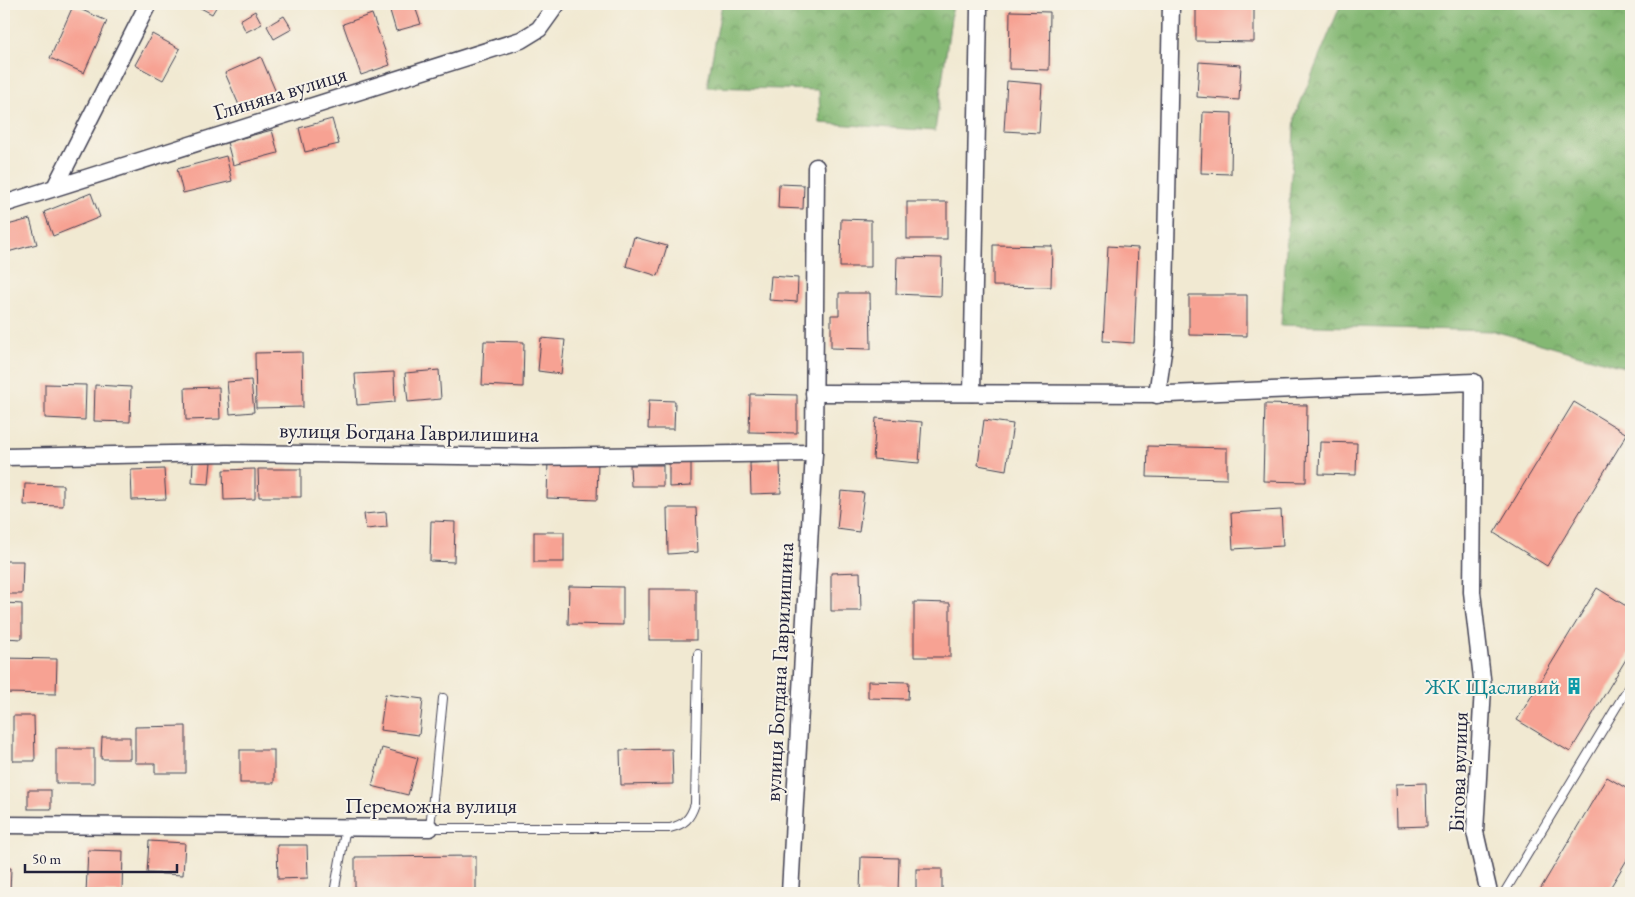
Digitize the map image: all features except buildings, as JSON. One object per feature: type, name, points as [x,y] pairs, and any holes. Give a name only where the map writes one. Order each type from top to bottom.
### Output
[{"type":"street","points":[[55,187],[148,4]]},
{"type":"street","name":"Глиняна вулиця","points":[[4,204],[521,40],[539,29],[557,4]]},
{"type":"street","points":[[814,393],[1157,395],[1164,345],[1171,4]]},
{"type":"street","points":[[972,393],[979,8]]},
{"type":"street","name":"вулиця Богдана Гаврилишина","points":[[790,893],[814,453],[816,167]]},
{"type":"street","name":"Бігова вулиця","points":[[1157,395],[1474,382],[1472,592],[1483,687],[1475,832],[1489,893]]},
{"type":"street","name":"вулиця Богдана Гаврилишина","points":[[4,457],[227,453],[531,457],[814,453]]},
{"type":"street","name":"Переможна вулиця","points":[[4,825],[430,828]]},
{"type":"lane","name":"Переможна вулиця","points":[[430,828],[670,828],[682,825],[691,816],[695,804],[698,654]]},
{"type":"lane","points":[[1504,893],[1631,683]]},
{"type":"lane","points":[[430,828],[443,698]]},
{"type":"lane","points":[[334,893],[346,827]]},
{"type":"green space","points":[[722,4],[953,4],[935,131],[820,123],[819,90],[707,87]]},
{"type":"green space","points":[[1341,4],[1631,4],[1631,369],[1494,331],[1281,325],[1295,116]]},
{"type":"place","name":"ЖК Щасливий","points":[[1574,686]]}]
